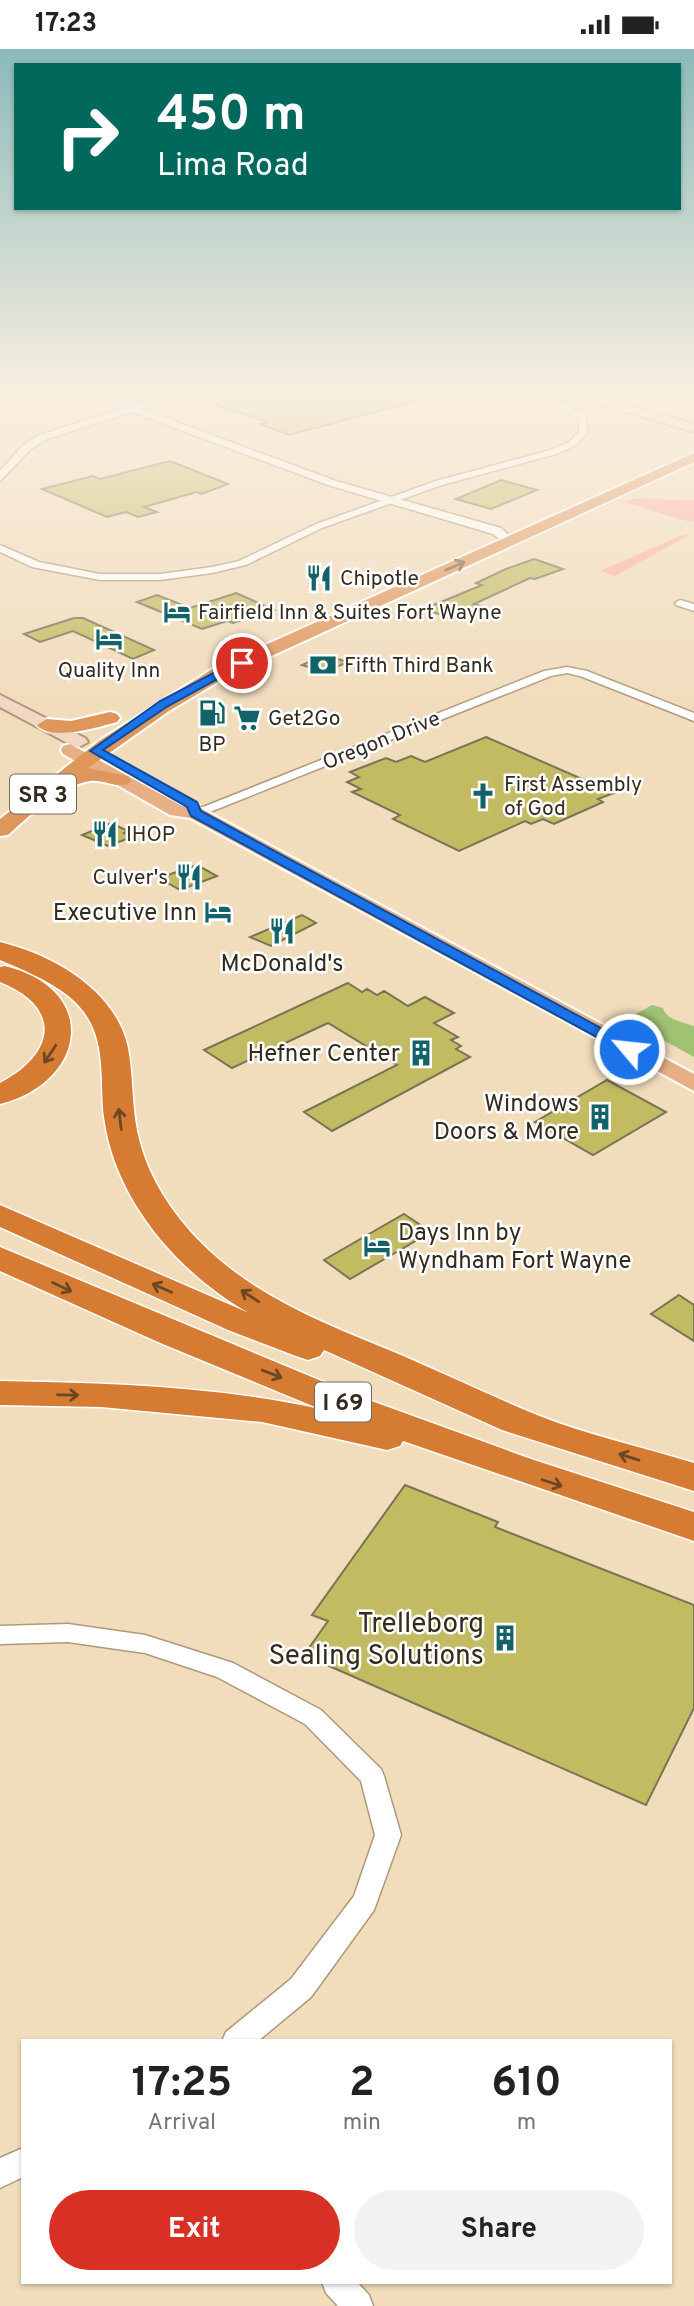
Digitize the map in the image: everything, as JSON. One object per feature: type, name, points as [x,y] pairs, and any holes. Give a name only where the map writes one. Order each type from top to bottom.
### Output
[{"type":"highway","name":"SR 3","points":[[0,805],[83,750],[221,672],[575,499]]},
{"type":"highway","name":"SR 3","points":[[0,831],[43,793],[110,718],[214,657],[589,499]]},
{"type":"highway","points":[[47,725],[71,727],[110,718]]},
{"type":"highway","points":[[43,793],[90,774],[121,780]]},
{"type":"highway","points":[[0,950],[72,986],[103,1020],[113,1044],[120,1127],[126,1154],[155,1211],[182,1243],[246,1295],[297,1324],[534,1428]]},
{"type":"highway","points":[[0,973],[38,989],[58,1012],[61,1037],[46,1061],[15,1088],[0,1095]]},
{"type":"highway","name":"I 69","points":[[0,1216],[240,1322],[416,1389],[694,1477]]},
{"type":"highway","name":"I 69","points":[[0,1258],[142,1324],[500,1464],[548,1482],[694,1527]]},
{"type":"highway","points":[[0,1393],[101,1395],[262,1409],[500,1464]]},
{"type":"main road","points":[[0,700],[47,725],[121,780],[177,811],[195,813],[694,1084]]},
{"type":"main road","points":[[0,711],[193,805],[195,813]]},
{"type":"street","points":[[371,499],[498,536]]},
{"type":"street","points":[[0,548],[36,565],[71,574],[126,578],[172,576],[242,563],[319,526],[396,499]]},
{"type":"street","points":[[680,603],[694,608]]},
{"type":"street","name":"Oregon Drive","points":[[195,813],[548,673],[567,670],[583,673],[694,717]]},
{"type":"street","points":[[0,1635],[68,1633],[145,1644],[225,1670],[313,1717],[373,1776],[388,1835],[365,1902],[301,1988],[238,2039]]},
{"type":"street","points":[[0,2173],[21,2163]]},
{"type":"street","points":[[339,2284],[358,2306]]},
{"type":"shaded area","points":[[632,499],[694,500],[694,521],[690,522],[623,502]]},
{"type":"shaded area","points":[[685,534],[689,535],[615,576],[600,571]]},
{"type":"shaded area","points":[[652,1005],[663,1008],[671,1018],[694,1026],[694,1057],[636,1025],[636,1014]]},
{"type":"building","points":[[66,499],[171,499],[144,507],[157,512],[138,517],[126,512],[107,517]]},
{"type":"building","points":[[457,499],[514,499],[491,509]]},
{"type":"building","points":[[534,559],[563,569],[535,579],[530,578],[474,604],[481,606],[453,619],[424,609],[482,585],[476,583],[506,569]]},
{"type":"building","points":[[236,593],[274,610],[233,623],[227,621],[202,629],[137,602],[157,595],[190,608]]},
{"type":"building","name":"Quality Inn","points":[[74,618],[83,618],[154,650],[133,659],[73,631],[40,642],[24,634]]},
{"type":"building","name":"Fifth Third Bank","points":[[324,655],[348,662],[325,672],[302,665]]},
{"type":"building","name":"First Assembly of God","points":[[486,737],[614,793],[598,799],[603,802],[554,824],[543,819],[531,824],[525,821],[459,851],[393,819],[400,815],[352,792],[361,789],[347,782],[359,777],[350,772],[386,758],[396,762],[411,756],[425,762]]},
{"type":"building","name":"IHOP","points":[[111,823],[128,831],[124,833],[132,837],[108,846],[82,835]]},
{"type":"building","name":"Culver's","points":[[197,865],[217,876],[180,890],[159,878]]},
{"type":"building","name":"McDonald's","points":[[302,915],[316,923],[271,946],[250,937]]},
{"type":"building","name":"Hefner Center","points":[[348,983],[362,992],[367,989],[377,995],[384,991],[408,1006],[425,997],[454,1013],[434,1023],[458,1037],[451,1040],[461,1046],[456,1049],[470,1057],[332,1131],[304,1112],[397,1065],[328,1023],[232,1068],[204,1050]]},
{"type":"building","name":"Windows Doors & More","points":[[607,1080],[666,1112],[593,1155],[535,1122]]},
{"type":"building","name":"Days Inn by Wyndham Fort Wayne","points":[[404,1214],[431,1232],[350,1279],[324,1260]]},
{"type":"building","points":[[679,1295],[694,1305],[694,1341],[651,1314]]},
{"type":"building","name":"Trelleborg Sealing Solutions","points":[[405,1485],[498,1522],[495,1527],[694,1605],[694,1708],[646,1805],[304,1655],[328,1621],[312,1615]]},
{"type":"place","name":"Chipotle","points":[[319,578]]},
{"type":"place","name":"Fairfield Inn & Suites Fort Wayne","points":[[177,612]]},
{"type":"place","name":"Quality Inn","points":[[109,639]]},
{"type":"place","name":"Fifth Third Bank","points":[[323,665]]},
{"type":"place","name":"BP","points":[[212,713]]},
{"type":"place","name":"Get2Go","points":[[247,718]]},
{"type":"place","name":"First Assembly of God","points":[[483,796]]},
{"type":"place","name":"IHOP","points":[[105,834]]},
{"type":"place","name":"Culver's","points":[[189,877]]},
{"type":"place","name":"Executive Inn","points":[[218,912]]},
{"type":"place","name":"McDonald's","points":[[282,931]]},
{"type":"place","name":"Hefner Center","points":[[421,1053]]},
{"type":"place","name":"Windows Doors & More","points":[[600,1117]]},
{"type":"place","name":"Days Inn by Wyndham Fort Wayne","points":[[377,1246]]},
{"type":"place","name":"Trelleborg Sealing Solutions","points":[[505,1638]]},
{"type":"route","points":[[242,663],[164,704],[96,751],[193,805],[195,813],[629,1049]]}]
